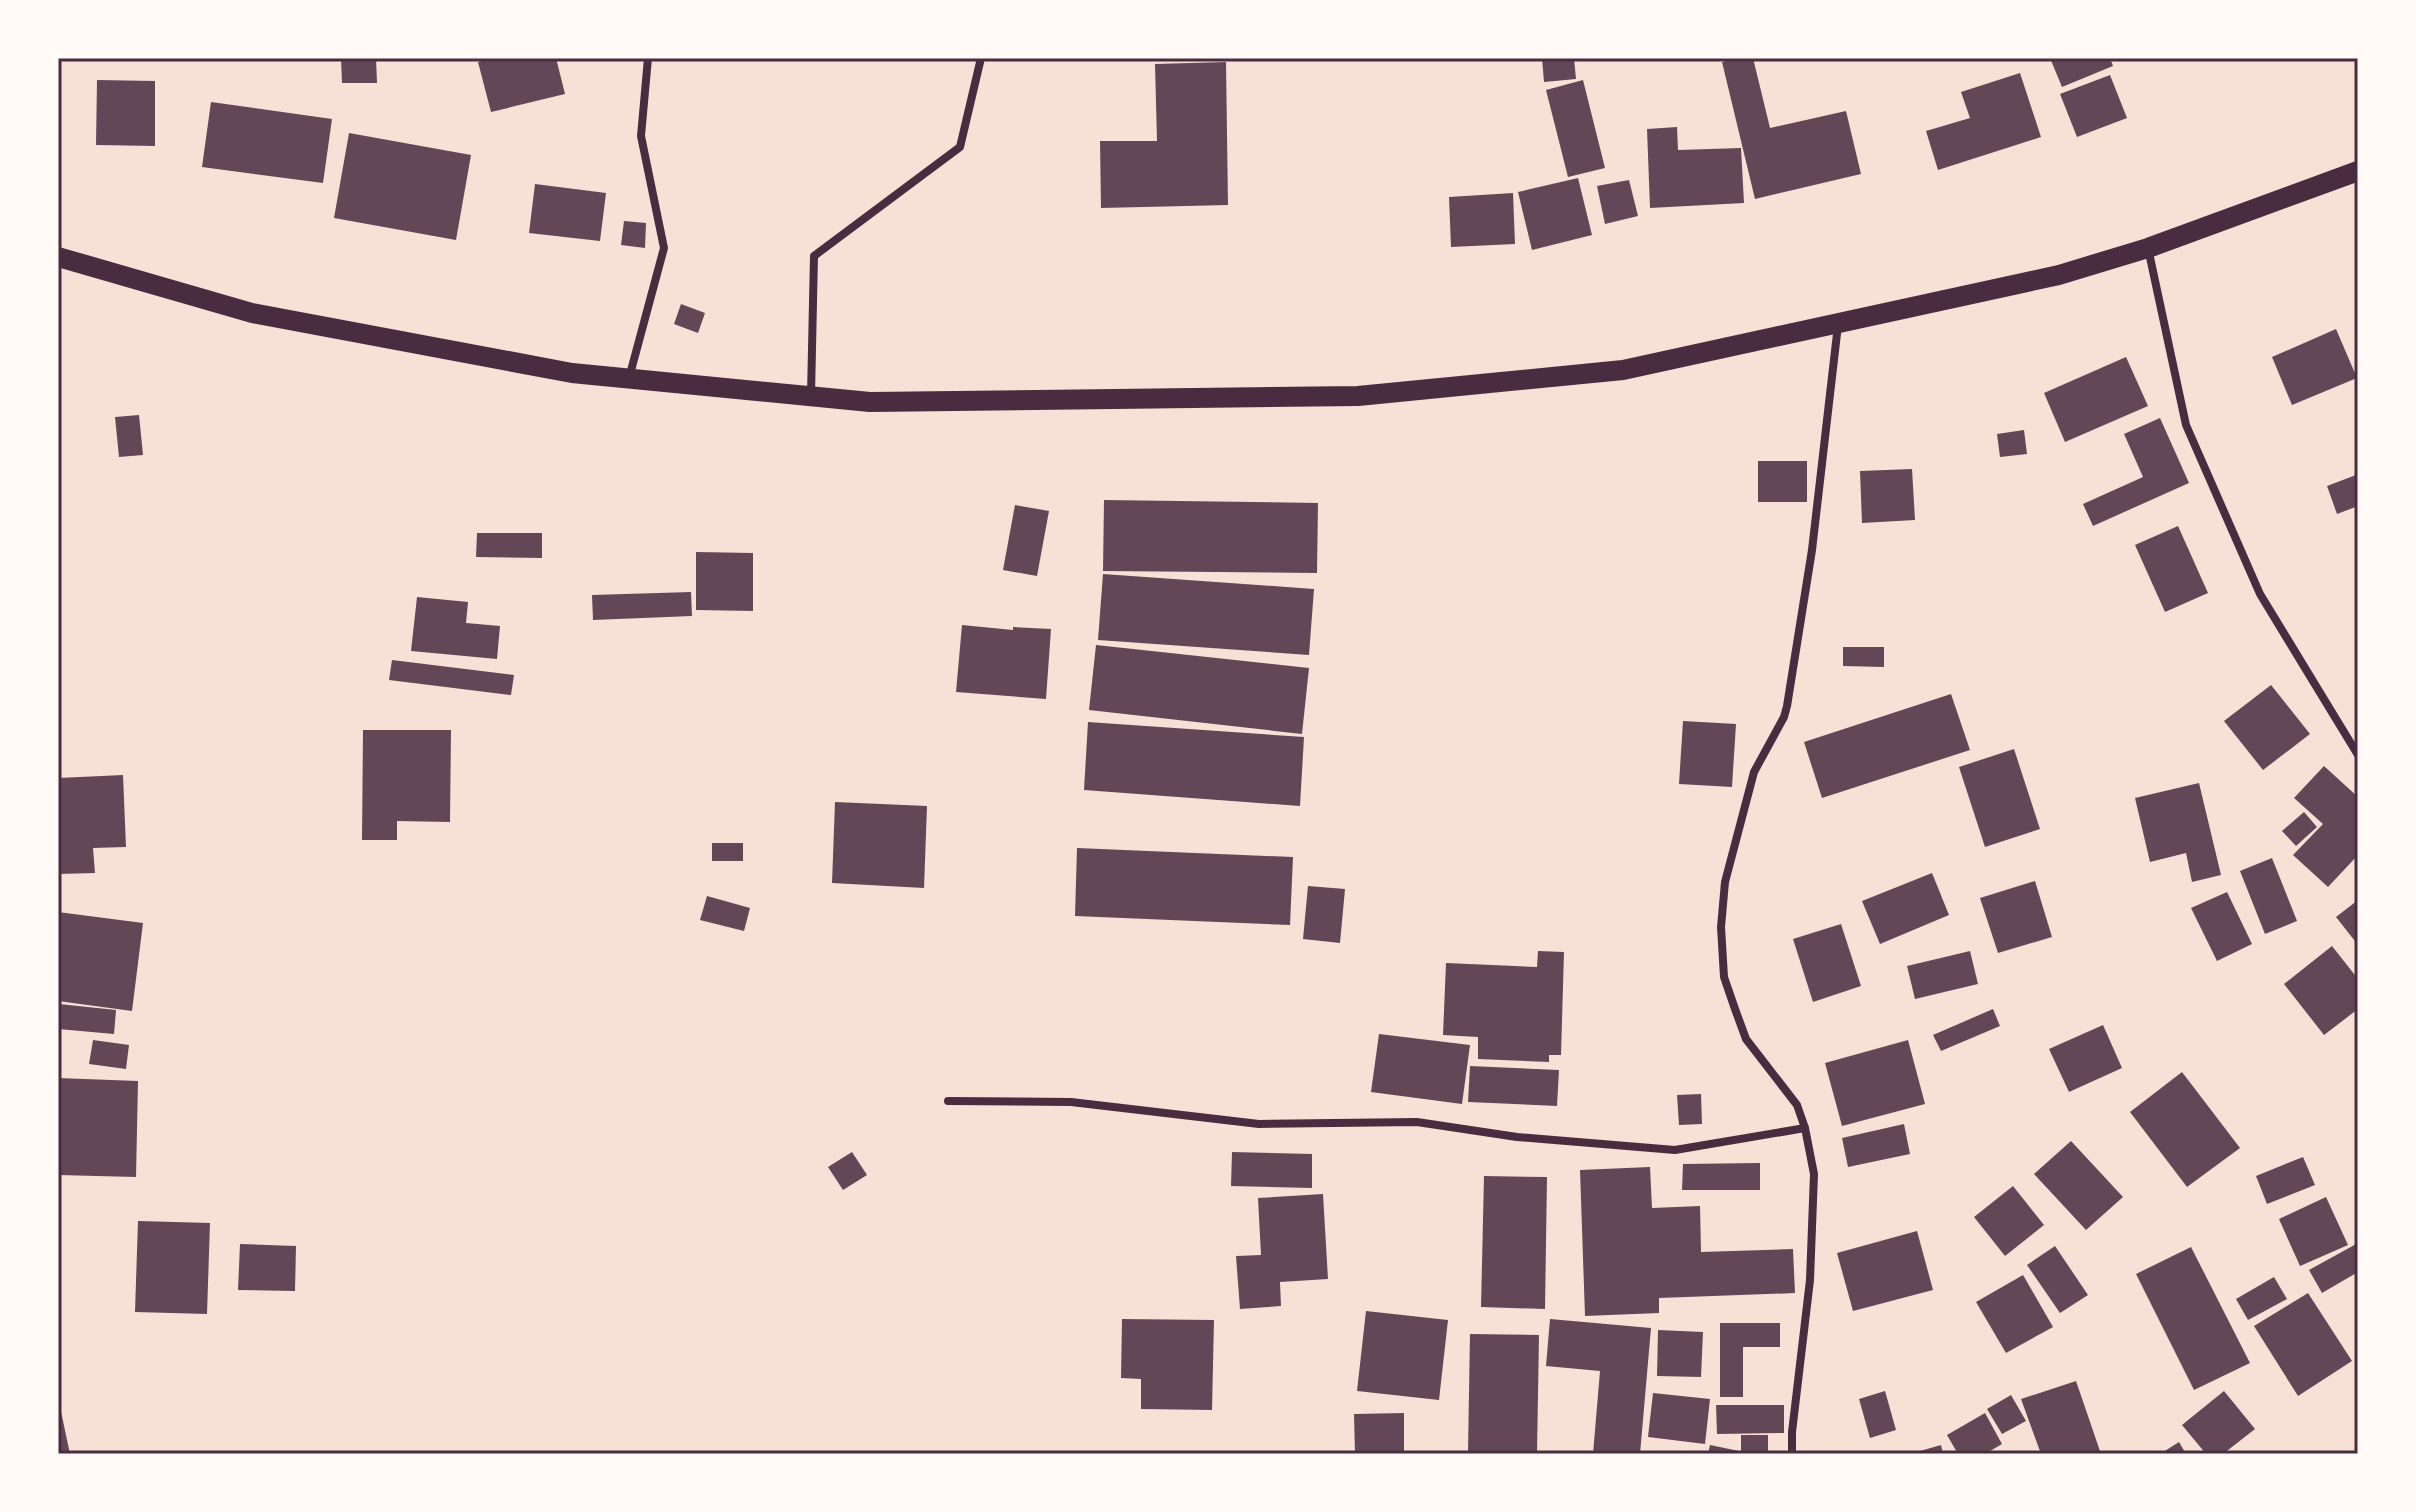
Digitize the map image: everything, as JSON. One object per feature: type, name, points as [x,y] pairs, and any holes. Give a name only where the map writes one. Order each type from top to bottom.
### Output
[{"type":"main road","points":[[58,257],[252,313],[572,373],[870,402],[1358,396],[1623,370],[1838,325],[2059,275],[2148,248],[2358,171]]},
{"type":"street","points":[[629,378],[664,248],[641,136],[648,58]]},
{"type":"street","points":[[811,395],[814,256],[960,147],[981,58]]},
{"type":"street","points":[[2148,248],[2186,425],[2260,594],[2358,755]]},
{"type":"street","points":[[1792,1454],[1810,1280],[1814,1174],[1797,1105],[1746,1039],[1724,977],[1721,927],[1725,882],[1754,772],[1787,706],[1812,550],[1838,325]]},
{"type":"street","points":[[948,1101],[1071,1102],[1259,1124],[1417,1122],[1517,1137],[1675,1150],[1805,1128]]},
{"type":"building","points":[[341,58],[376,58],[377,83],[342,83]]},
{"type":"building","points":[[493,58],[556,58],[565,94],[491,112],[478,62]]},
{"type":"building","points":[[1542,58],[1574,58],[1576,79],[1544,82]]},
{"type":"building","points":[[1753,58],[1770,128],[1846,111],[1861,174],[1755,199],[1722,62]]},
{"type":"building","points":[[2050,58],[2110,58],[2113,66],[2062,87]]},
{"type":"building","points":[[1226,62],[1228,205],[1101,208],[1100,141],[1157,141],[1155,64]]},
{"type":"building","points":[[2020,73],[2041,137],[1938,170],[1926,131],[1970,118],[1961,92]]},
{"type":"building","points":[[2110,75],[2127,118],[2077,137],[2060,94]]},
{"type":"building","points":[[97,80],[155,81],[155,146],[96,145]]},
{"type":"building","points":[[1583,80],[1605,168],[1568,177],[1546,90]]},
{"type":"building","points":[[211,102],[332,119],[323,183],[202,167]]},
{"type":"building","points":[[1677,127],[1678,150],[1741,148],[1744,203],[1650,208],[1647,129]]},
{"type":"building","points":[[349,133],[471,155],[456,240],[334,218]]},
{"type":"building","points":[[1578,178],[1592,235],[1532,250],[1518,192]]},
{"type":"building","points":[[1629,180],[1638,216],[1605,224],[1597,186]]},
{"type":"building","points":[[535,184],[606,193],[600,241],[529,233]]},
{"type":"building","points":[[1513,193],[1515,244],[1451,247],[1449,197]]},
{"type":"building","points":[[624,221],[646,223],[645,248],[621,245]]},
{"type":"building","points":[[681,304],[705,313],[698,333],[674,324]]},
{"type":"building","points":[[2336,329],[2357,378],[2292,405],[2272,357]]},
{"type":"building","points":[[2126,357],[2148,406],[2065,442],[2044,393]]},
{"type":"building","points":[[139,415],[143,455],[119,457],[115,417]]},
{"type":"building","points":[[2160,418],[2189,483],[2093,526],[2083,504],[2143,477],[2124,434]]},
{"type":"building","points":[[2024,430],[2027,454],[2000,457],[1997,434]]},
{"type":"building","points":[[1758,461],[1807,461],[1807,502],[1758,502]]},
{"type":"building","points":[[1912,469],[1915,520],[1862,523],[1860,471]]},
{"type":"building","points":[[2356,475],[2358,506],[2337,514],[2327,486]]},
{"type":"building","points":[[1104,500],[1318,503],[1317,573],[1103,571]]},
{"type":"building","points":[[1015,505],[1049,511],[1037,576],[1003,570]]},
{"type":"building","points":[[2178,526],[2208,593],[2165,612],[2135,545]]},
{"type":"building","points":[[477,533],[542,533],[542,558],[476,557]]},
{"type":"building","points":[[696,552],[753,553],[753,611],[696,610]]},
{"type":"building","points":[[1103,574],[1314,589],[1309,655],[1098,640]]},
{"type":"building","points":[[691,592],[692,616],[593,620],[592,595]]},
{"type":"building","points":[[417,597],[468,602],[466,623],[500,626],[497,659],[411,651]]},
{"type":"building","points":[[962,625],[1013,630],[1013,627],[1051,629],[1046,699],[956,692]]},
{"type":"building","points":[[1096,645],[1309,668],[1302,734],[1089,710]]},
{"type":"building","points":[[1843,647],[1884,647],[1884,667],[1843,666]]},
{"type":"building","points":[[392,660],[514,675],[511,695],[389,680]]},
{"type":"building","points":[[2271,685],[2310,734],[2263,770],[2224,721]]},
{"type":"building","points":[[1951,694],[1970,750],[1822,798],[1804,742]]},
{"type":"building","points":[[1683,721],[1736,724],[1732,787],[1679,784]]},
{"type":"building","points":[[1088,722],[1304,737],[1300,806],[1084,790]]},
{"type":"building","points":[[363,730],[451,730],[450,822],[397,821],[397,840],[362,840]]},
{"type":"building","points":[[2014,749],[2040,829],[1985,847],[1959,767]]},
{"type":"building","points":[[2324,766],[2358,797],[2358,855],[2328,887],[2293,855],[2323,824],[2294,798]]},
{"type":"building","points":[[123,775],[126,847],[93,848],[95,873],[58,874],[58,778]]},
{"type":"building","points":[[2199,783],[2221,875],[2192,882],[2186,853],[2150,862],[2135,798]]},
{"type":"building","points":[[835,802],[927,806],[924,888],[832,883]]},
{"type":"building","points":[[2304,812],[2317,827],[2296,846],[2282,831]]},
{"type":"building","points":[[712,843],[743,843],[743,861],[712,861]]},
{"type":"building","points":[[1077,848],[1293,857],[1290,925],[1075,916]]},
{"type":"building","points":[[2272,858],[2297,921],[2265,934],[2240,871]]},
{"type":"building","points":[[1932,873],[1949,915],[1880,944],[1862,901]]},
{"type":"building","points":[[2035,881],[2052,937],[1998,953],[1980,898]]},
{"type":"building","points":[[1308,886],[1345,889],[1340,943],[1303,939]]},
{"type":"building","points":[[2227,892],[2252,944],[2217,961],[2191,908]]},
{"type":"building","points":[[707,896],[750,908],[744,931],[700,920]]},
{"type":"building","points":[[2358,900],[2358,945],[2336,917]]},
{"type":"building","points":[[58,912],[143,923],[132,1011],[58,1001]]},
{"type":"building","points":[[1841,924],[1861,986],[1813,1002],[1793,939]]},
{"type":"building","points":[[2332,946],[2358,979],[2358,1009],[2324,1035],[2284,984]]},
{"type":"building","points":[[1538,951],[1564,952],[1561,1055],[1549,1055],[1549,1062],[1478,1059],[1478,1037],[1443,1035],[1446,963],[1537,967]]},
{"type":"building","points":[[1970,951],[1978,984],[1915,999],[1907,966]]},
{"type":"building","points":[[59,1004],[116,1010],[114,1034],[58,1029]]},
{"type":"building","points":[[1993,1009],[2000,1026],[1941,1051],[1933,1035]]},
{"type":"building","points":[[2103,1025],[2122,1068],[2069,1092],[2049,1049]]},
{"type":"building","points":[[1379,1034],[1470,1045],[1462,1104],[1371,1092]]},
{"type":"building","points":[[93,1040],[129,1045],[126,1069],[89,1064]]},
{"type":"building","points":[[1908,1040],[1925,1104],[1842,1126],[1825,1063]]},
{"type":"building","points":[[1470,1066],[1559,1070],[1557,1106],[1468,1102]]},
{"type":"building","points":[[2182,1072],[2240,1148],[2187,1187],[2130,1112]]},
{"type":"building","points":[[58,1078],[138,1081],[136,1177],[58,1175]]},
{"type":"building","points":[[1701,1094],[1702,1124],[1679,1125],[1677,1095]]},
{"type":"building","points":[[1904,1124],[1910,1154],[1848,1167],[1842,1138]]},
{"type":"building","points":[[2071,1141],[2123,1197],[2086,1230],[2034,1174]]},
{"type":"building","points":[[852,1152],[867,1175],[843,1190],[828,1167]]},
{"type":"building","points":[[1232,1152],[1312,1154],[1312,1188],[1231,1186]]},
{"type":"building","points":[[2303,1157],[2315,1185],[2267,1204],[2256,1176]]},
{"type":"building","points":[[1760,1163],[1760,1190],[1682,1190],[1683,1164]]},
{"type":"building","points":[[1650,1167],[1652,1208],[1700,1206],[1701,1252],[1793,1249],[1795,1293],[1659,1298],[1659,1313],[1585,1316],[1580,1170]]},
{"type":"building","points":[[1484,1176],[1547,1177],[1545,1309],[1481,1307]]},
{"type":"building","points":[[2013,1186],[2044,1225],[2005,1256],[1974,1217]]},
{"type":"building","points":[[1323,1194],[1328,1279],[1280,1282],[1281,1306],[1240,1309],[1236,1256],[1261,1255],[1258,1198]]},
{"type":"building","points":[[2326,1197],[2348,1245],[2300,1266],[2279,1219]]},
{"type":"building","points":[[138,1221],[210,1223],[207,1314],[135,1312]]},
{"type":"building","points":[[1917,1231],[1933,1290],[1853,1311],[1837,1253]]},
{"type":"building","points":[[2358,1243],[2358,1272],[2322,1293],[2309,1270]]},
{"type":"building","points":[[240,1244],[296,1246],[295,1291],[238,1290]]},
{"type":"building","points":[[2055,1246],[2088,1295],[2060,1313],[2027,1265]]},
{"type":"building","points":[[2191,1247],[2250,1363],[2194,1390],[2136,1274]]},
{"type":"building","points":[[2023,1275],[2053,1327],[2006,1353],[1976,1302]]},
{"type":"building","points":[[2274,1277],[2287,1299],[2248,1320],[2236,1299]]},
{"type":"building","points":[[2308,1293],[2352,1361],[2298,1396],[2254,1326]]},
{"type":"building","points":[[1366,1311],[1448,1320],[1439,1400],[1357,1391]]},
{"type":"building","points":[[1122,1319],[1214,1320],[1212,1410],[1141,1409],[1141,1379],[1121,1378]]},
{"type":"building","points":[[1550,1319],[1651,1328],[1640,1454],[1593,1454],[1600,1371],[1546,1366]]},
{"type":"building","points":[[1720,1323],[1780,1323],[1780,1347],[1743,1347],[1743,1397],[1720,1397]]},
{"type":"building","points":[[1658,1330],[1703,1332],[1701,1377],[1657,1376]]},
{"type":"building","points":[[1470,1334],[1539,1335],[1537,1453],[1468,1452]]},
{"type":"building","points":[[2076,1381],[2101,1454],[2041,1454],[2021,1399]]},
{"type":"building","points":[[1885,1391],[1896,1430],[1870,1438],[1859,1399]]},
{"type":"building","points":[[2224,1391],[2255,1429],[2223,1454],[2206,1454],[2182,1425]]},
{"type":"building","points":[[1653,1393],[1710,1399],[1705,1444],[1648,1437]]},
{"type":"building","points":[[2011,1395],[2026,1421],[2002,1434],[1987,1409]]},
{"type":"building","points":[[59,1402],[70,1454],[58,1454]]},
{"type":"building","points":[[1716,1405],[1784,1405],[1784,1433],[1717,1434]]},
{"type":"building","points":[[1404,1413],[1404,1454],[1355,1454],[1354,1414]]},
{"type":"building","points":[[1985,1413],[2002,1444],[1985,1454],[1958,1454],[1947,1435]]},
{"type":"building","points":[[1741,1435],[1768,1435],[1768,1454],[1741,1454]]},
{"type":"building","points":[[2179,1442],[2186,1454],[2160,1454]]},
{"type":"building","points":[[1710,1445],[1739,1451],[1738,1454],[1708,1454]]},
{"type":"building","points":[[1941,1445],[1943,1454],[1913,1453]]}]
